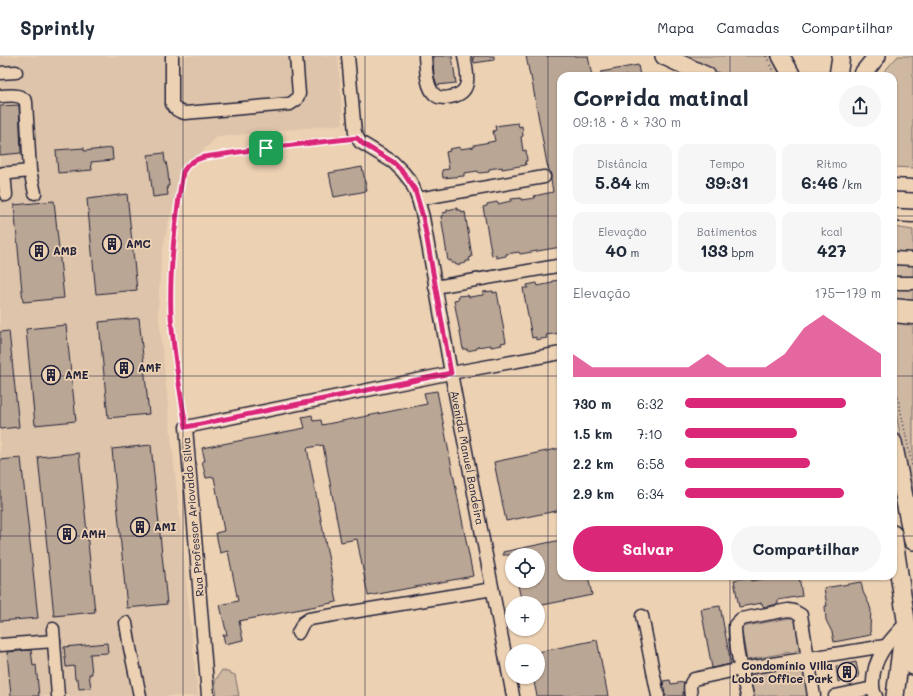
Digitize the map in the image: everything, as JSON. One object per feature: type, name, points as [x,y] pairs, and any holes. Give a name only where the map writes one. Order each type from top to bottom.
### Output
[{"type":"highway","points":[[664,56],[698,72]]},
{"type":"highway","points":[[781,56],[790,72]]},
{"type":"highway","points":[[839,72],[841,56]]},
{"type":"highway","points":[[864,72],[876,56]]},
{"type":"highway","points":[[897,461],[912,532]]},
{"type":"highway","points":[[897,560],[913,666]]},
{"type":"highway","points":[[895,696],[901,650],[907,625]]},
{"type":"street","points":[[172,56],[172,104],[178,112],[185,113],[290,104],[296,100],[299,94],[296,56]]},
{"type":"street","points":[[348,56],[354,126],[357,138]]},
{"type":"street","points":[[425,56],[428,82],[435,94],[442,98],[455,96],[462,92],[467,86],[464,56]]},
{"type":"street","points":[[874,72],[884,56]]},
{"type":"street","points":[[0,73],[16,72]]},
{"type":"street","points":[[0,96],[18,96],[26,102],[30,171],[35,193]]},
{"type":"street","name":"Avenida Manuel Bandeira","points":[[357,138],[363,144],[393,162],[411,182],[418,199],[423,217],[451,373],[513,696]]},
{"type":"street","points":[[6,195],[2,174],[30,171]]},
{"type":"street","points":[[418,199],[544,177]]},
{"type":"street","points":[[897,185],[913,186]]},
{"type":"street","points":[[897,213],[913,216]]},
{"type":"street","points":[[897,258],[913,259]]},
{"type":"street","points":[[435,287],[557,266]]},
{"type":"street","points":[[897,283],[913,283]]},
{"type":"street","points":[[897,305],[913,307]]},
{"type":"street","points":[[897,316],[913,318]]},
{"type":"street","points":[[186,427],[451,373],[557,354]]},
{"type":"street","name":"Rua Professor Ariovaldo Silva","points":[[186,427],[208,696]]},
{"type":"street","points":[[298,633],[303,623],[309,619],[492,588]]},
{"type":"street","points":[[747,696],[735,634],[735,625],[741,619],[788,610],[794,611],[800,615],[814,696]]},
{"type":"street","points":[[642,616],[658,696]]},
{"type":"street","points":[[126,623],[140,696]]},
{"type":"street","points":[[836,696],[874,692],[873,678],[877,660],[885,646],[907,625]]},
{"type":"street","points":[[0,645],[53,635],[58,696]]},
{"type":"street","points":[[691,696],[689,687],[694,678],[885,646]]},
{"type":"path","points":[[766,56],[773,72]]},
{"type":"path","name":"Rua Professor Ariovaldo Silva","points":[[186,427],[175,358],[171,316],[173,241],[183,172],[190,163],[204,157],[266,148],[357,138]]},
{"type":"path","points":[[897,393],[913,470]]},
{"type":"shaded area","points":[[0,56],[338,56],[343,124],[217,137],[193,160],[177,192],[167,227],[161,259],[158,309],[198,696],[0,696]]},
{"type":"shaded area","points":[[681,56],[771,56],[779,72],[718,72]]},
{"type":"shaded area","points":[[898,56],[913,56],[913,168],[897,167],[897,72],[884,72]]},
{"type":"shaded area","points":[[897,228],[913,230],[913,497],[897,419]]},
{"type":"shaded area","points":[[795,617],[801,650],[747,660],[741,627]]},
{"type":"shaded area","points":[[804,663],[810,696],[754,696],[750,673]]},
{"type":"shaded area","points":[[222,670],[235,675],[239,696],[217,696],[215,681]]},
{"type":"building","points":[[433,56],[452,56],[456,83],[437,85],[434,76]]},
{"type":"building","points":[[473,56],[494,56],[494,60],[474,63]]},
{"type":"building","points":[[526,56],[588,56],[591,72],[557,72],[557,248],[520,254],[519,252],[506,254],[506,256],[496,258],[496,255],[492,256],[483,207],[487,206],[487,204],[497,202],[498,204],[511,201],[511,199],[521,198],[521,200],[535,198],[534,196],[553,192],[551,175],[547,164]]},
{"type":"building","points":[[638,65],[639,72],[601,72]]},
{"type":"building","points":[[19,105],[21,153],[0,155],[0,106]]},
{"type":"building","points":[[518,123],[519,127],[522,126],[523,136],[521,137],[523,151],[526,150],[526,165],[502,169],[502,167],[489,169],[489,172],[479,173],[478,171],[464,173],[464,176],[443,178],[442,170],[449,169],[446,152],[450,151],[449,149],[474,147],[474,145],[495,141],[493,131],[496,130],[495,126]]},
{"type":"building","points":[[84,148],[84,151],[112,148],[113,160],[91,162],[92,170],[58,173],[56,150]]},
{"type":"building","points":[[164,153],[168,173],[168,195],[153,197],[148,155]]},
{"type":"building","points":[[362,167],[367,191],[334,197],[329,173]]},
{"type":"building","name":"AMC","points":[[127,194],[137,290],[96,294],[87,199]]},
{"type":"building","name":"AMB","points":[[54,201],[64,298],[23,302],[14,205]]},
{"type":"building","points":[[457,208],[457,210],[461,210],[462,213],[465,212],[472,257],[469,258],[470,261],[466,261],[466,263],[456,265],[455,263],[451,263],[451,260],[448,261],[441,216],[444,215],[443,213],[447,212],[447,210]]},
{"type":"building","points":[[557,280],[557,334],[546,335],[547,338],[536,340],[536,337],[532,338],[523,288],[528,288],[527,285],[537,283],[538,286],[552,283],[552,281]]},
{"type":"building","points":[[493,291],[493,293],[497,292],[506,342],[501,343],[502,345],[477,347],[477,349],[467,351],[467,349],[463,349],[454,300],[459,299],[458,296],[468,295],[469,297],[483,295],[483,292]]},
{"type":"building","name":"AMF","points":[[139,318],[149,414],[108,418],[99,322]]},
{"type":"building","name":"AME","points":[[66,325],[76,421],[35,425],[26,329]]},
{"type":"building","points":[[9,331],[19,427],[0,429],[0,332]]},
{"type":"building","points":[[437,391],[473,576],[368,596],[357,539],[341,542],[323,445],[307,448],[337,602],[239,621],[243,640],[225,644],[223,635],[227,635],[220,605],[238,601],[228,551],[220,553],[216,533],[224,531],[214,477],[206,478],[202,461],[205,461],[202,448],[305,428],[302,417],[312,415],[313,421],[321,420],[322,425],[427,404],[424,393]]},
{"type":"building","name":"AMI","points":[[151,445],[167,604],[127,608],[112,449]]},
{"type":"building","points":[[557,449],[557,511],[506,521],[494,462]]},
{"type":"building","name":"AMH","points":[[79,453],[95,612],[54,616],[38,457]]},
{"type":"building","points":[[21,458],[38,618],[0,621],[0,460]]},
{"type":"building","points":[[557,541],[557,580],[589,580],[592,595],[545,605],[545,596],[520,596],[519,588],[545,588],[545,548],[522,548]]},
{"type":"building","points":[[734,580],[800,580],[802,596],[778,600],[778,604],[764,607],[762,603],[739,607]]},
{"type":"building","points":[[861,582],[863,592],[871,610],[871,635],[834,642],[832,632],[826,620],[825,606],[827,606],[824,588]]},
{"type":"building","points":[[720,606],[731,664],[712,668],[701,609]]},
{"type":"building","points":[[597,640],[608,696],[537,696],[534,684],[545,684],[545,651]]},
{"type":"building","points":[[107,643],[108,653],[90,654],[92,674],[89,674],[91,688],[79,689],[78,679],[75,679],[74,666],[66,667],[64,647]]},
{"type":"building","points":[[31,650],[33,666],[36,665],[39,696],[11,696],[7,652]]},
{"type":"building","name":"Condomínio Villa Lobos Office Park","points":[[856,662],[859,677],[838,682],[836,666]]},
{"type":"building","points":[[670,680],[671,684],[684,682],[683,696],[665,696],[663,681]]},
{"type":"place","name":"AMC","points":[[112,244]]},
{"type":"place","name":"AMB","points":[[39,251]]},
{"type":"place","name":"AMF","points":[[124,368]]},
{"type":"place","name":"AME","points":[[51,375]]},
{"type":"place","name":"AMI","points":[[140,527]]},
{"type":"place","name":"AMH","points":[[67,534]]},
{"type":"place","name":"Condomínio Villa Lobos Office Park","points":[[847,672]]},
{"type":"route","points":[[357,138],[363,144],[393,162],[403,172],[415,190],[423,217],[451,373],[186,427],[175,358],[171,316],[171,263],[183,172],[194,160],[204,157],[266,148],[357,138]]}]
